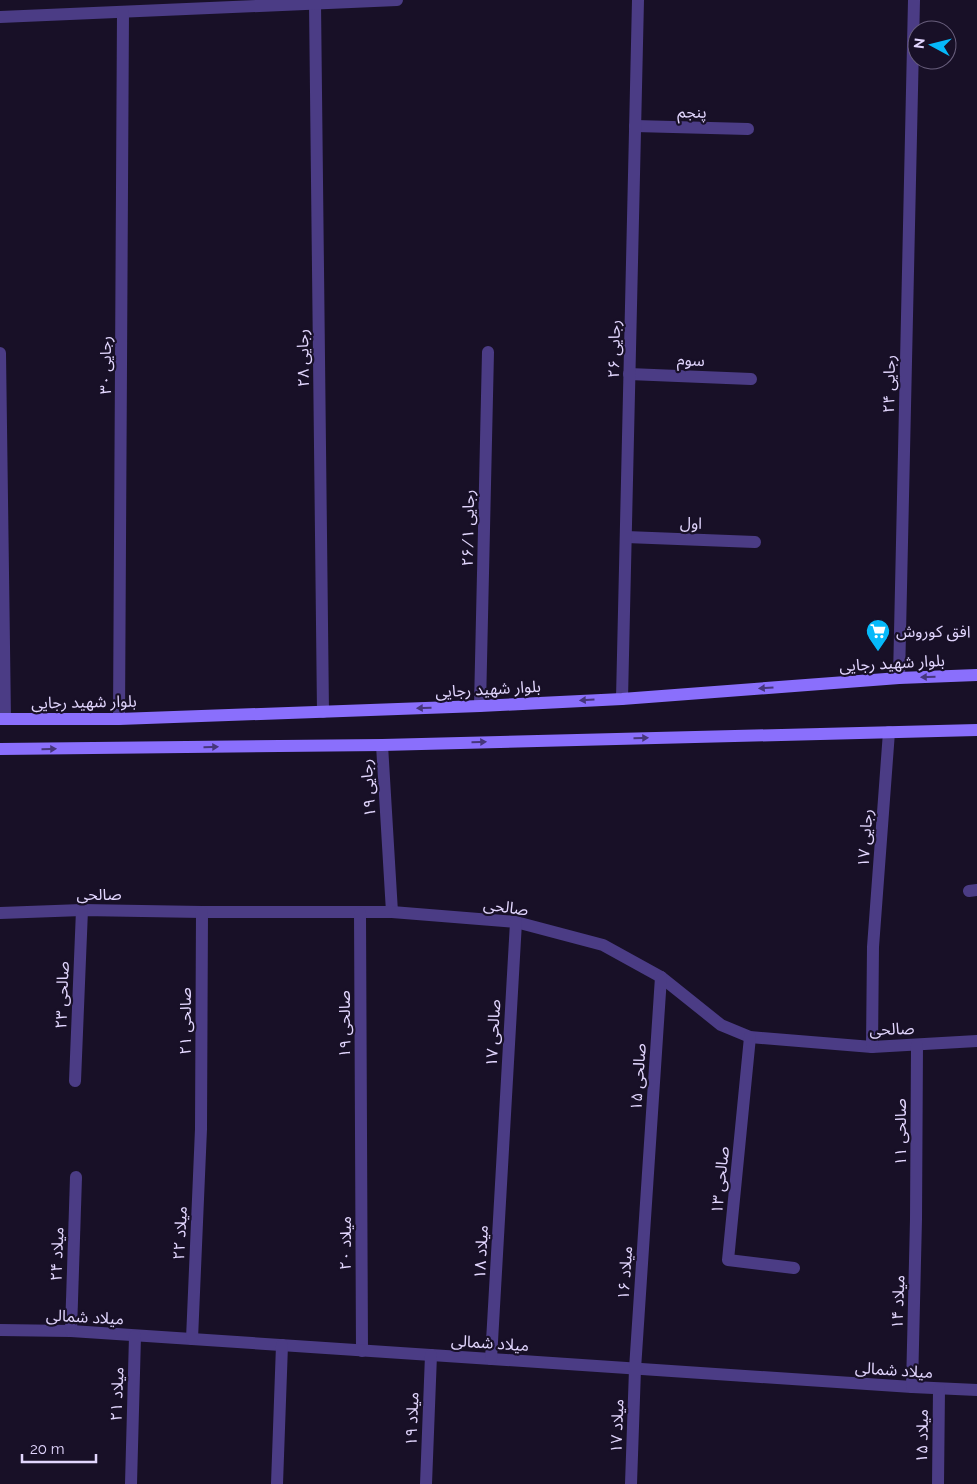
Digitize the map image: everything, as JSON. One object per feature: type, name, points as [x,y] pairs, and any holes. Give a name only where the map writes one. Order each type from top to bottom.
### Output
[{"type":"main road","name":"بلوار شهید رجایی","points":[[3,719],[118,719],[480,706],[899,678],[977,676]]},
{"type":"main road","points":[[0,749],[382,745],[977,730]]},
{"type":"street","points":[[0,17],[123,12],[261,3],[396,0]]},
{"type":"street","name":"رجایی ۲۶","points":[[622,698],[638,0]]},
{"type":"street","name":"رجایی ۲۴","points":[[899,678],[914,0]]},
{"type":"street","name":"رجایی ۲۸","points":[[315,3],[323,712]]},
{"type":"street","name":"رجایی ۳۰","points":[[118,719],[123,12]]},
{"type":"street","name":"پنجم","points":[[635,126],[748,129]]},
{"type":"street","name":"رجایی ۲۶/۱","points":[[480,706],[488,352]]},
{"type":"street","points":[[0,353],[3,719]]},
{"type":"street","name":"سوم","points":[[629,374],[751,379]]},
{"type":"street","name":"اول","points":[[626,537],[755,542]]},
{"type":"street","name":"رجایی ۱۷","points":[[872,1047],[873,947],[889,732]]},
{"type":"street","name":"رجایی ۱۹","points":[[382,745],[392,912]]},
{"type":"street","name":"صالحی","points":[[0,912],[82,910],[392,912],[516,922],[603,945],[661,977],[721,1025],[750,1037],[872,1047],[977,1041]]},
{"type":"street","name":"صالحی ۲۳","points":[[75,1081],[82,910]]},
{"type":"street","name":"صالحی ۲۱","points":[[201,1129],[202,912]]},
{"type":"street","name":"صالحی ۱۹","points":[[360,913],[361,1136]]},
{"type":"street","name":"صالحی ۱۷","points":[[503,1146],[516,922]]},
{"type":"street","name":"صالحی ۱۵","points":[[648,1180],[661,977]]},
{"type":"street","name":"صالحی ۱۳","points":[[750,1037],[728,1260],[794,1268]]},
{"type":"street","name":"صالحی ۱۱","points":[[916,1219],[917,1045]]},
{"type":"street","name":"میلاد ۲۲","points":[[192,1339],[201,1129]]},
{"type":"street","name":"میلاد ۲۰","points":[[361,1136],[362,1351]]},
{"type":"street","name":"میلاد ۱۸","points":[[492,1359],[503,1146]]},
{"type":"street","name":"میلاد ۲۴","points":[[71,1331],[76,1177]]},
{"type":"street","name":"میلاد ۱۶","points":[[635,1369],[648,1180]]},
{"type":"street","name":"میلاد ۱۴","points":[[912,1387],[916,1219]]},
{"type":"street","name":"میلاد شمالی","points":[[0,1330],[71,1331],[977,1390]]},
{"type":"street","name":"میلاد ۲۱","points":[[131,1484],[135,1336]]},
{"type":"street","points":[[276,1484],[282,1345]]},
{"type":"street","name":"میلاد ۱۹","points":[[426,1484],[431,1355]]},
{"type":"street","name":"میلاد ۱۷","points":[[631,1484],[635,1369]]},
{"type":"street","name":"میلاد ۱۵","points":[[938,1484],[939,1389]]},
{"type":"place","name":"افق کوروش","points":[[878,652]]}]
